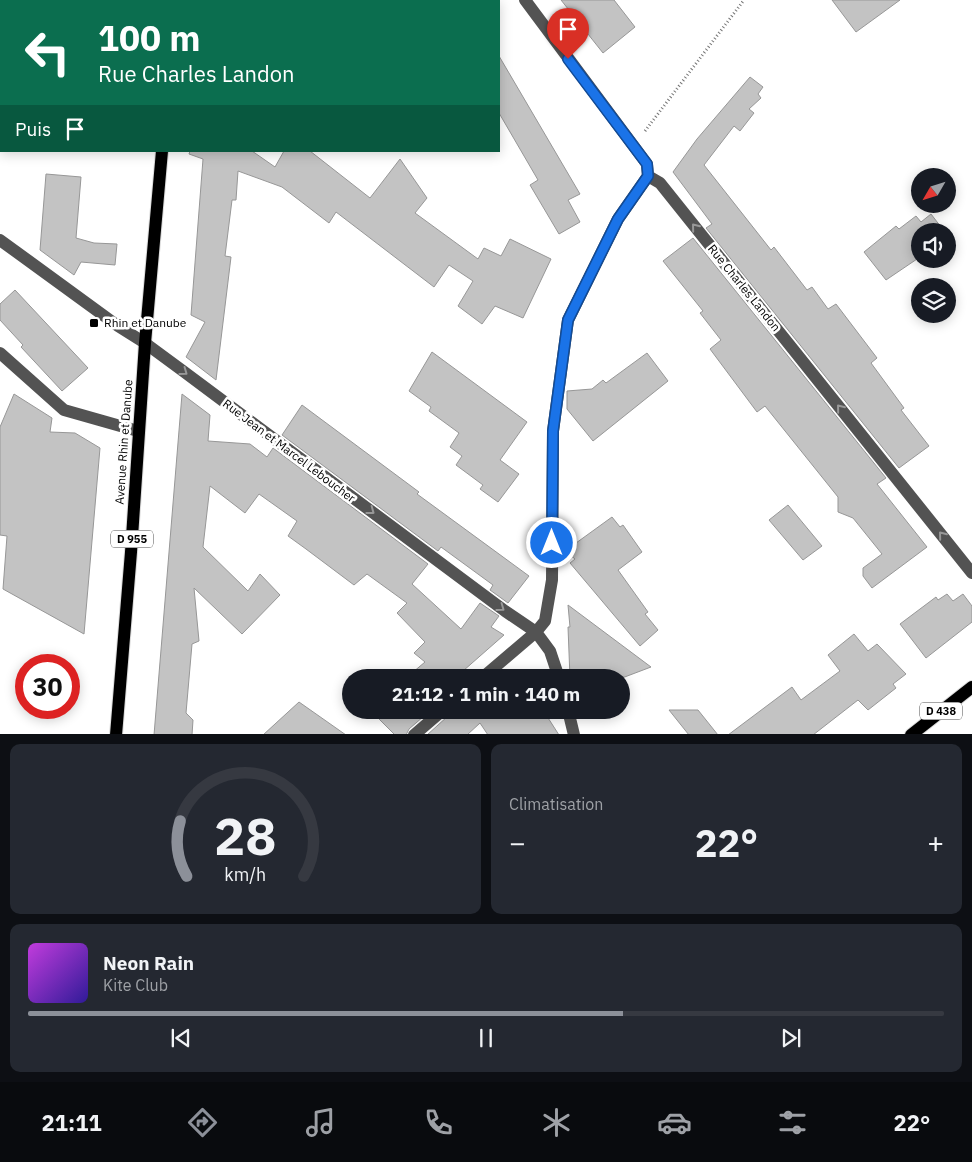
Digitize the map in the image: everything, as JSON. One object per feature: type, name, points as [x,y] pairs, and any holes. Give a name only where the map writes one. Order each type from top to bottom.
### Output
[{"type":"main road","name":"Avenue Rhin et Danube","points":[[116,734],[131,552],[138,431],[162,152]]},
{"type":"main road","name":"D 438","points":[[911,734],[972,687]]},
{"type":"street","name":"Rue Charles Landon","points":[[524,0],[647,164],[648,176],[660,183],[972,573]]},
{"type":"street","points":[[493,669],[536,632],[545,621],[552,580],[553,431],[568,320],[618,219],[648,176]]},
{"type":"street","name":"Rue Jean et Marcel Leboucher","points":[[0,240],[145,344],[536,632],[550,651],[556,669]]},
{"type":"street","points":[[0,353],[64,410],[138,431]]},
{"type":"street","points":[[414,734],[433,719]]},
{"type":"street","points":[[570,719],[574,734]]},
{"type":"path","points":[[634,147],[744,0]]},
{"type":"building","points":[[561,0],[614,0],[635,27],[603,53]]},
{"type":"building","points":[[832,0],[900,0],[856,32]]},
{"type":"building","points":[[500,58],[580,194],[568,200],[580,222],[559,234],[530,185],[538,180],[500,115]]},
{"type":"building","points":[[750,77],[763,87],[758,94],[761,98],[749,109],[754,113],[740,131],[734,126],[704,165],[771,250],[774,247],[807,290],[812,287],[828,309],[836,304],[877,358],[871,363],[904,408],[901,410],[929,446],[899,468],[706,228],[712,224],[673,172],[697,139]]},
{"type":"building","points":[[190,152],[253,152],[275,167],[283,152],[311,152],[370,198],[400,159],[427,198],[415,213],[478,259],[484,248],[501,256],[510,239],[551,259],[523,318],[495,306],[482,324],[458,306],[473,281],[449,265],[434,287],[336,212],[329,223],[282,187],[238,171],[236,200],[232,200],[225,256],[231,257],[216,380],[186,357],[205,322],[191,315],[203,159],[189,154]]},
{"type":"building","points":[[46,174],[81,177],[76,238],[94,243],[117,244],[115,265],[81,262],[74,275],[40,250]]},
{"type":"building","points":[[931,214],[938,223],[911,223],[911,263],[886,280],[864,252],[896,226],[899,229],[916,216],[921,222]]},
{"type":"building","points":[[693,238],[886,478],[877,484],[927,547],[872,588],[863,576],[863,568],[882,554],[853,518],[838,512],[838,497],[765,406],[757,412],[710,349],[721,340],[700,313],[703,311],[663,261]]},
{"type":"building","points":[[15,290],[88,368],[62,391],[21,347],[23,345],[0,320],[0,304]]},
{"type":"building","points":[[432,352],[527,422],[500,460],[519,474],[498,502],[480,489],[483,485],[456,465],[462,456],[450,447],[459,433],[429,411],[431,407],[409,391]]},
{"type":"building","points":[[647,353],[668,381],[593,441],[567,409],[567,391],[592,389],[603,380],[606,383]]},
{"type":"building","points":[[14,394],[52,418],[50,432],[75,433],[100,448],[84,634],[3,589],[7,536],[0,535],[0,427]]},
{"type":"building","points":[[182,394],[210,415],[208,441],[250,444],[267,457],[273,448],[428,564],[412,584],[461,629],[480,603],[499,616],[491,627],[504,635],[465,669],[417,669],[425,662],[414,653],[425,642],[397,613],[407,603],[367,574],[354,585],[288,536],[297,521],[259,494],[245,513],[210,486],[203,547],[248,591],[260,574],[280,595],[242,634],[194,588],[199,641],[192,644],[186,713],[193,720],[192,734],[154,734]]},
{"type":"building","points":[[302,405],[419,492],[417,494],[529,576],[508,603],[490,590],[493,585],[441,547],[438,551],[282,435]]},
{"type":"building","points":[[788,505],[822,546],[803,560],[769,520]]},
{"type":"building","points":[[612,517],[620,527],[623,525],[642,552],[618,570],[648,612],[645,614],[658,630],[640,646],[570,563],[575,559],[565,551]]},
{"type":"building","points":[[947,594],[953,601],[963,594],[972,606],[972,622],[926,658],[900,624],[936,597],[938,600]]},
{"type":"building","points":[[568,605],[651,667],[630,675],[630,669],[570,669],[568,627],[570,627]]},
{"type":"building","points":[[854,634],[868,651],[877,644],[906,674],[893,684],[896,688],[868,710],[858,700],[814,734],[729,734],[792,687],[801,700],[840,671],[828,655]]},
{"type":"building","points":[[299,702],[345,734],[264,734]]},
{"type":"building","points":[[669,710],[698,710],[717,734],[688,734]]},
{"type":"building","points":[[379,719],[421,719],[409,729],[406,734],[394,734]]},
{"type":"building","points":[[445,719],[549,719],[558,734],[487,734],[480,723],[468,734],[428,734]]},
{"type":"place","name":"Rhin et Danube","points":[[94,323]]},
{"type":"route","points":[[552,543],[553,431],[568,320],[618,219],[648,176],[647,164],[568,59]]}]
